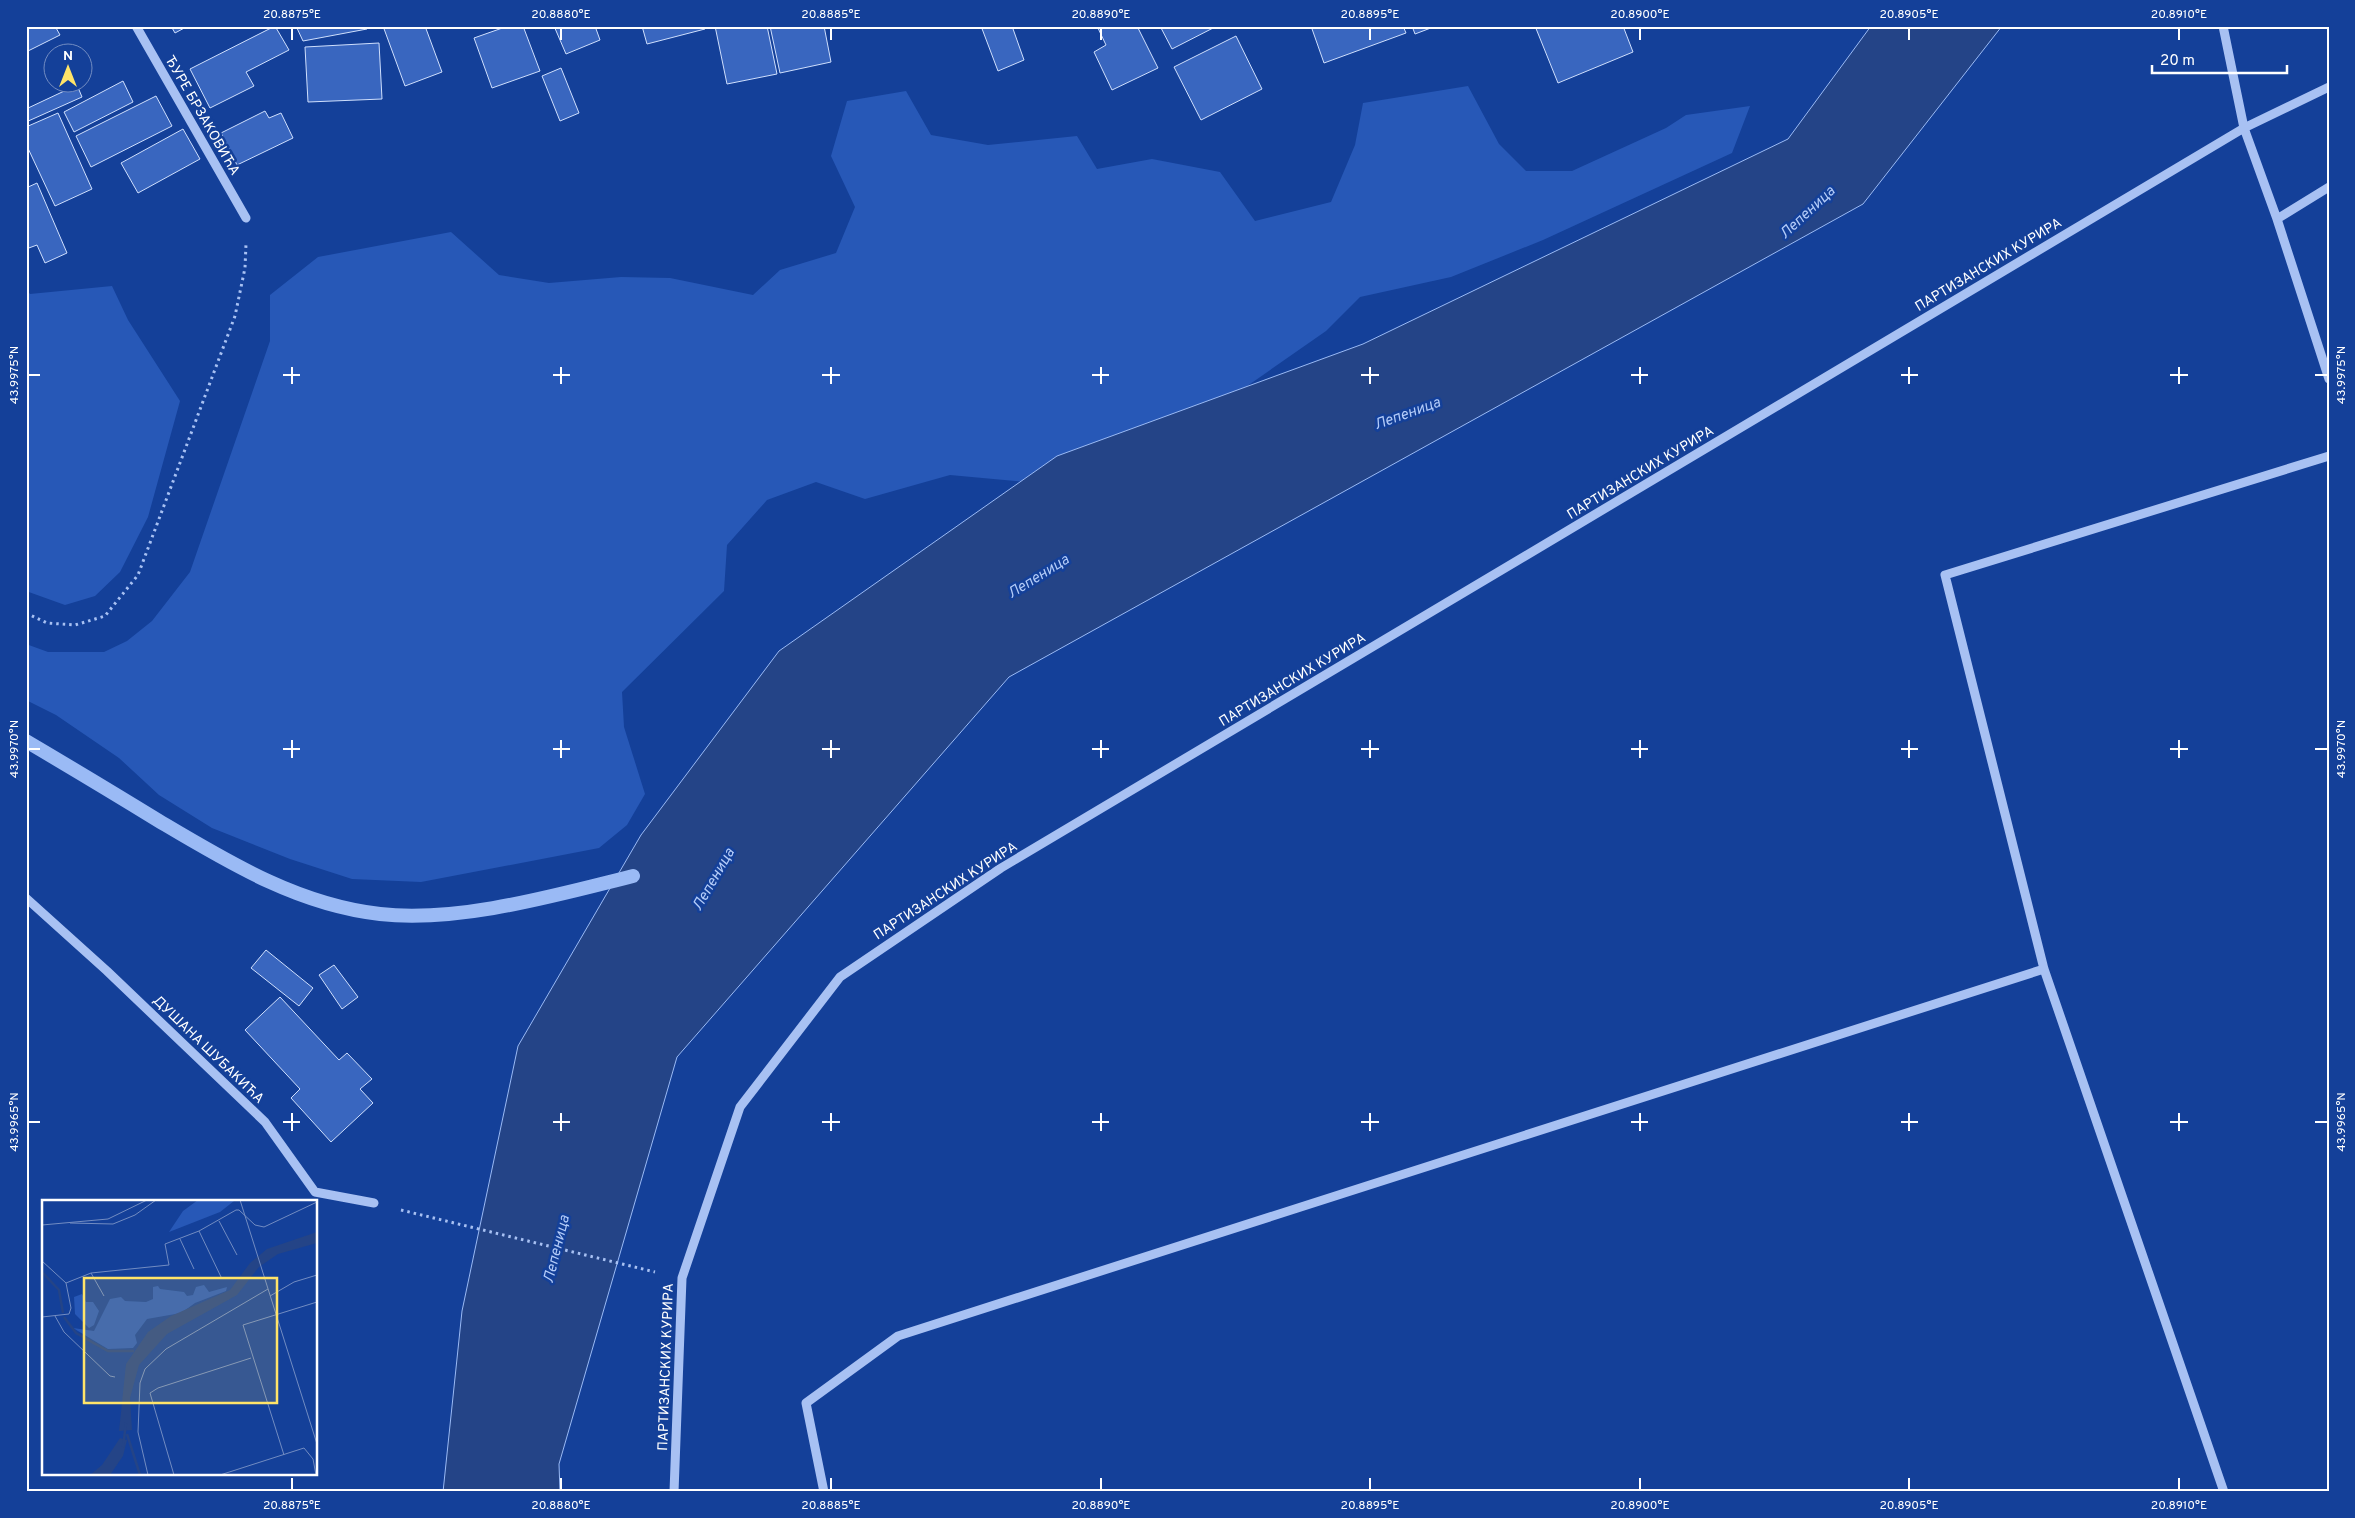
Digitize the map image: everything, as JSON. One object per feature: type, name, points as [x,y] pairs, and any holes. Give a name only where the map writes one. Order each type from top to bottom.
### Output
[{"type":"street","name":"ЂУРЕ БРЗАКОВИЋА","points":[[136,26],[246,218]]},
{"type":"street","points":[[2223,26],[2244,128],[2277,219],[2329,379]]},
{"type":"street","name":"ПАРТИЗАНСКИХ КУРИРА","points":[[674,1492],[682,1278],[740,1106],[840,976],[1001,868],[2244,128],[2329,87]]},
{"type":"street","points":[[2277,219],[2329,187]]},
{"type":"street","points":[[2224,1492],[2044,969],[1945,575],[2329,456]]},
{"type":"street","name":"ДУШАНА ШУБАКИЋА","points":[[26,898],[107,971],[265,1122],[316,1192],[374,1203]]},
{"type":"street","points":[[824,1492],[806,1403],[898,1336],[2044,969]]},
{"type":"path","points":[[26,613],[47,623],[75,625],[105,616],[138,576],[235,316],[245,268],[246,218]]},
{"type":"path","points":[[374,1203],[682,1278]]},
{"type":"shaded area","points":[[1468,86],[1499,144],[1526,171],[1572,171],[1666,128],[1686,115],[1750,106],[1732,153],[1543,240],[1451,277],[1360,297],[1326,331],[1187,428],[1026,482],[950,475],[865,499],[816,482],[767,500],[727,545],[724,591],[622,692],[624,727],[645,794],[627,825],[599,848],[421,882],[352,879],[290,859],[212,828],[159,795],[119,758],[56,715],[26,700],[26,644],[48,652],[104,652],[127,641],[152,621],[190,572],[270,341],[270,295],[318,257],[451,232],[499,275],[549,283],[621,277],[670,278],[753,295],[780,270],[836,253],[855,207],[831,156],[847,101],[906,91],[931,135],[988,145],[1077,136],[1097,169],[1152,159],[1220,172],[1255,221],[1331,202],[1355,145],[1363,103]]},
{"type":"shaded area","points":[[112,286],[128,320],[180,401],[148,517],[120,572],[95,596],[65,605],[26,591],[26,289],[30,294]]},
{"type":"water","name":"Лепеница","points":[[1871,26],[2002,26],[1863,204],[1009,677],[677,1057],[559,1464],[560,1492],[443,1492],[462,1311],[518,1046],[641,835],[779,651],[1057,456],[1363,344],[1788,139]]},
{"type":"building","points":[[26,26],[55,26],[60,35],[42,42],[42,44],[26,52]]},
{"type":"building","points":[[171,26],[188,26],[175,33]]},
{"type":"building","points":[[275,26],[289,50],[246,72],[254,86],[210,108],[190,69]]},
{"type":"building","points":[[296,26],[366,26],[367,29],[303,41]]},
{"type":"building","points":[[383,26],[425,26],[442,72],[405,86]]},
{"type":"building","points":[[508,26],[523,26],[540,71],[492,88],[474,38]]},
{"type":"building","points":[[554,26],[595,26],[600,40],[566,54]]},
{"type":"building","points":[[642,26],[705,26],[705,29],[647,44]]},
{"type":"building","points":[[715,26],[767,26],[777,74],[727,84]]},
{"type":"building","points":[[770,26],[824,26],[831,62],[780,73]]},
{"type":"building","points":[[981,26],[1012,26],[1024,60],[998,71]]},
{"type":"building","points":[[1097,26],[1137,26],[1158,68],[1112,90],[1094,52],[1106,45]]},
{"type":"building","points":[[1160,26],[1217,26],[1172,49]]},
{"type":"building","points":[[1311,26],[1403,26],[1406,33],[1324,63]]},
{"type":"building","points":[[1412,26],[1436,26],[1415,34]]},
{"type":"building","points":[[1535,26],[1623,26],[1633,52],[1558,83]]},
{"type":"building","points":[[1236,36],[1262,89],[1201,120],[1174,67]]},
{"type":"building","points":[[379,43],[382,99],[308,102],[305,47]]},
{"type":"building","points":[[561,68],[579,113],[560,121],[542,76]]},
{"type":"building","points":[[123,81],[133,102],[74,132],[64,112]]},
{"type":"building","points":[[62,92],[80,92],[82,97],[26,122],[26,109]]},
{"type":"building","points":[[156,96],[172,126],[91,167],[76,136]]},
{"type":"building","points":[[265,111],[269,118],[281,113],[293,138],[237,165],[221,133]]},
{"type":"building","points":[[58,113],[92,189],[55,206],[26,144],[26,127]]},
{"type":"building","points":[[183,129],[200,159],[138,193],[121,163]]},
{"type":"building","points":[[37,183],[67,253],[45,263],[37,245],[26,249],[26,188]]},
{"type":"building","points":[[266,950],[313,988],[299,1006],[251,968]]},
{"type":"building","points":[[334,965],[358,997],[342,1009],[319,975]]},
{"type":"building","points":[[280,997],[339,1060],[347,1053],[372,1079],[360,1089],[373,1103],[331,1142],[291,1098],[300,1089],[245,1030]]},
{"type":"waterway","points":[[26,741],[238,866],[292,891],[350,909],[410,916],[442,915],[507,906],[633,876]]}]
